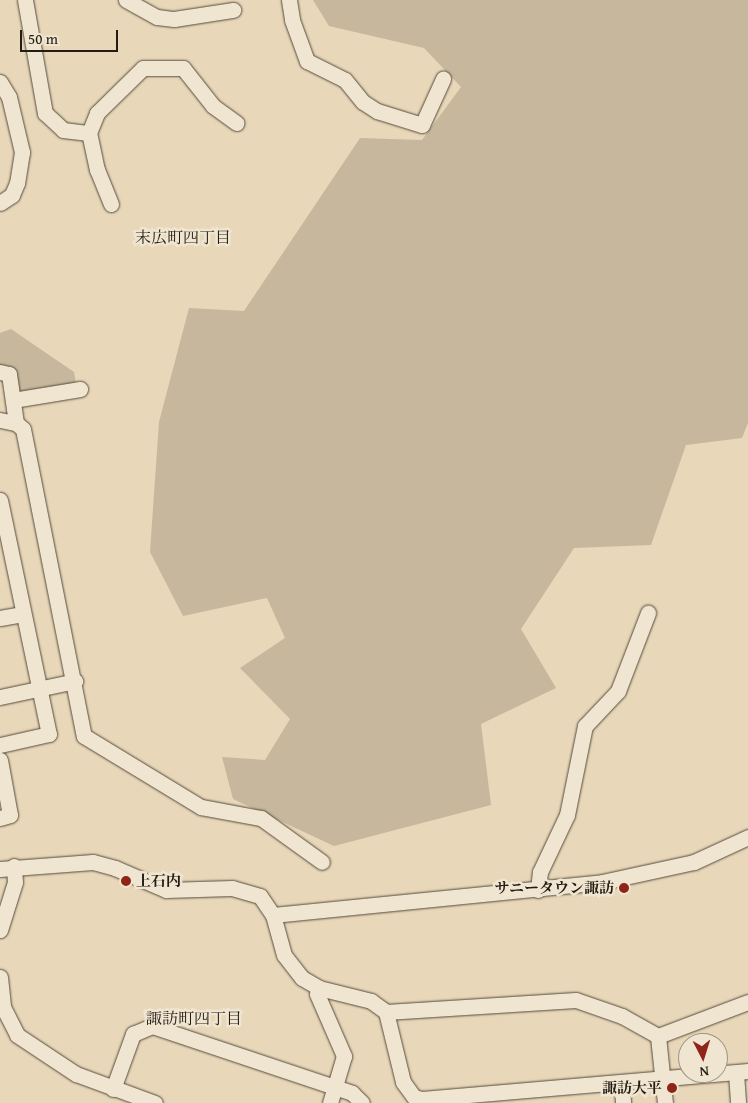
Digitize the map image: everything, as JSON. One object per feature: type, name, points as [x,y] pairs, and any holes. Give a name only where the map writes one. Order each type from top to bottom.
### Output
[{"type":"street","points":[[25,0],[45,113],[63,130],[89,133]]},
{"type":"street","points":[[126,0],[157,17],[174,19],[233,10]]},
{"type":"street","points":[[289,0],[292,20],[307,61],[345,80],[363,102],[377,111],[422,126],[443,79]]},
{"type":"street","points":[[111,204],[97,170],[89,133],[97,113],[143,68],[183,68],[213,106],[236,123]]},
{"type":"street","points":[[0,82],[9,97],[22,152],[17,183],[12,195],[0,203]]},
{"type":"street","points":[[0,372],[9,374],[16,423]]},
{"type":"street","points":[[13,400],[80,388]]},
{"type":"street","points":[[0,420],[16,423],[23,429],[76,682],[84,736],[201,807],[262,818],[322,862]]},
{"type":"street","points":[[0,500],[49,734],[0,745]]},
{"type":"street","points":[[538,890],[540,872],[567,815],[585,726],[618,691],[648,613]]},
{"type":"street","points":[[0,618],[23,614]]},
{"type":"street","points":[[0,698],[76,682]]},
{"type":"street","points":[[0,760],[10,815],[0,818]]},
{"type":"street","points":[[272,915],[538,890],[652,874],[694,862],[748,837]]},
{"type":"street","points":[[0,930],[15,882],[7,868],[93,862],[115,868],[166,890],[232,888],[249,890],[268,904],[279,942],[290,966],[319,988],[371,1000],[386,1012],[403,1082],[414,1097],[422,1099],[550,1096],[622,1083],[742,1072],[738,1103]]},
{"type":"street","points":[[0,977],[4,1007],[17,1034],[76,1074],[155,1103]]},
{"type":"street","points":[[319,988],[317,994],[344,1056],[332,1096]]},
{"type":"street","points":[[386,1012],[576,1000],[622,1016],[658,1036],[748,1002]]},
{"type":"street","points":[[113,1089],[133,1034],[152,1026],[332,1096],[352,1093],[362,1103]]},
{"type":"street","points":[[658,1036],[665,1103]]},
{"type":"street","points":[[622,1083],[623,1103]]},
{"type":"shaded area","points":[[313,0],[748,0],[748,423],[742,438],[686,445],[651,545],[574,548],[521,629],[556,688],[481,724],[491,805],[334,846],[233,799],[222,757],[265,760],[290,719],[240,668],[285,638],[267,598],[183,616],[150,552],[159,422],[189,308],[244,311],[360,138],[422,140],[461,87],[424,48],[329,26]]},
{"type":"shaded area","points":[[11,329],[74,372],[76,384],[19,394],[0,368],[0,333]]},
{"type":"place","name":"上石内","points":[[126,881]]},
{"type":"place","name":"サニータウン諏訪","points":[[624,888]]},
{"type":"place","name":"諏訪大平","points":[[672,1088]]},
{"type":"district","name":"末広町四丁目","points":[[183,237]]},
{"type":"district","name":"諏訪町四丁目","points":[[194,1018]]}]
